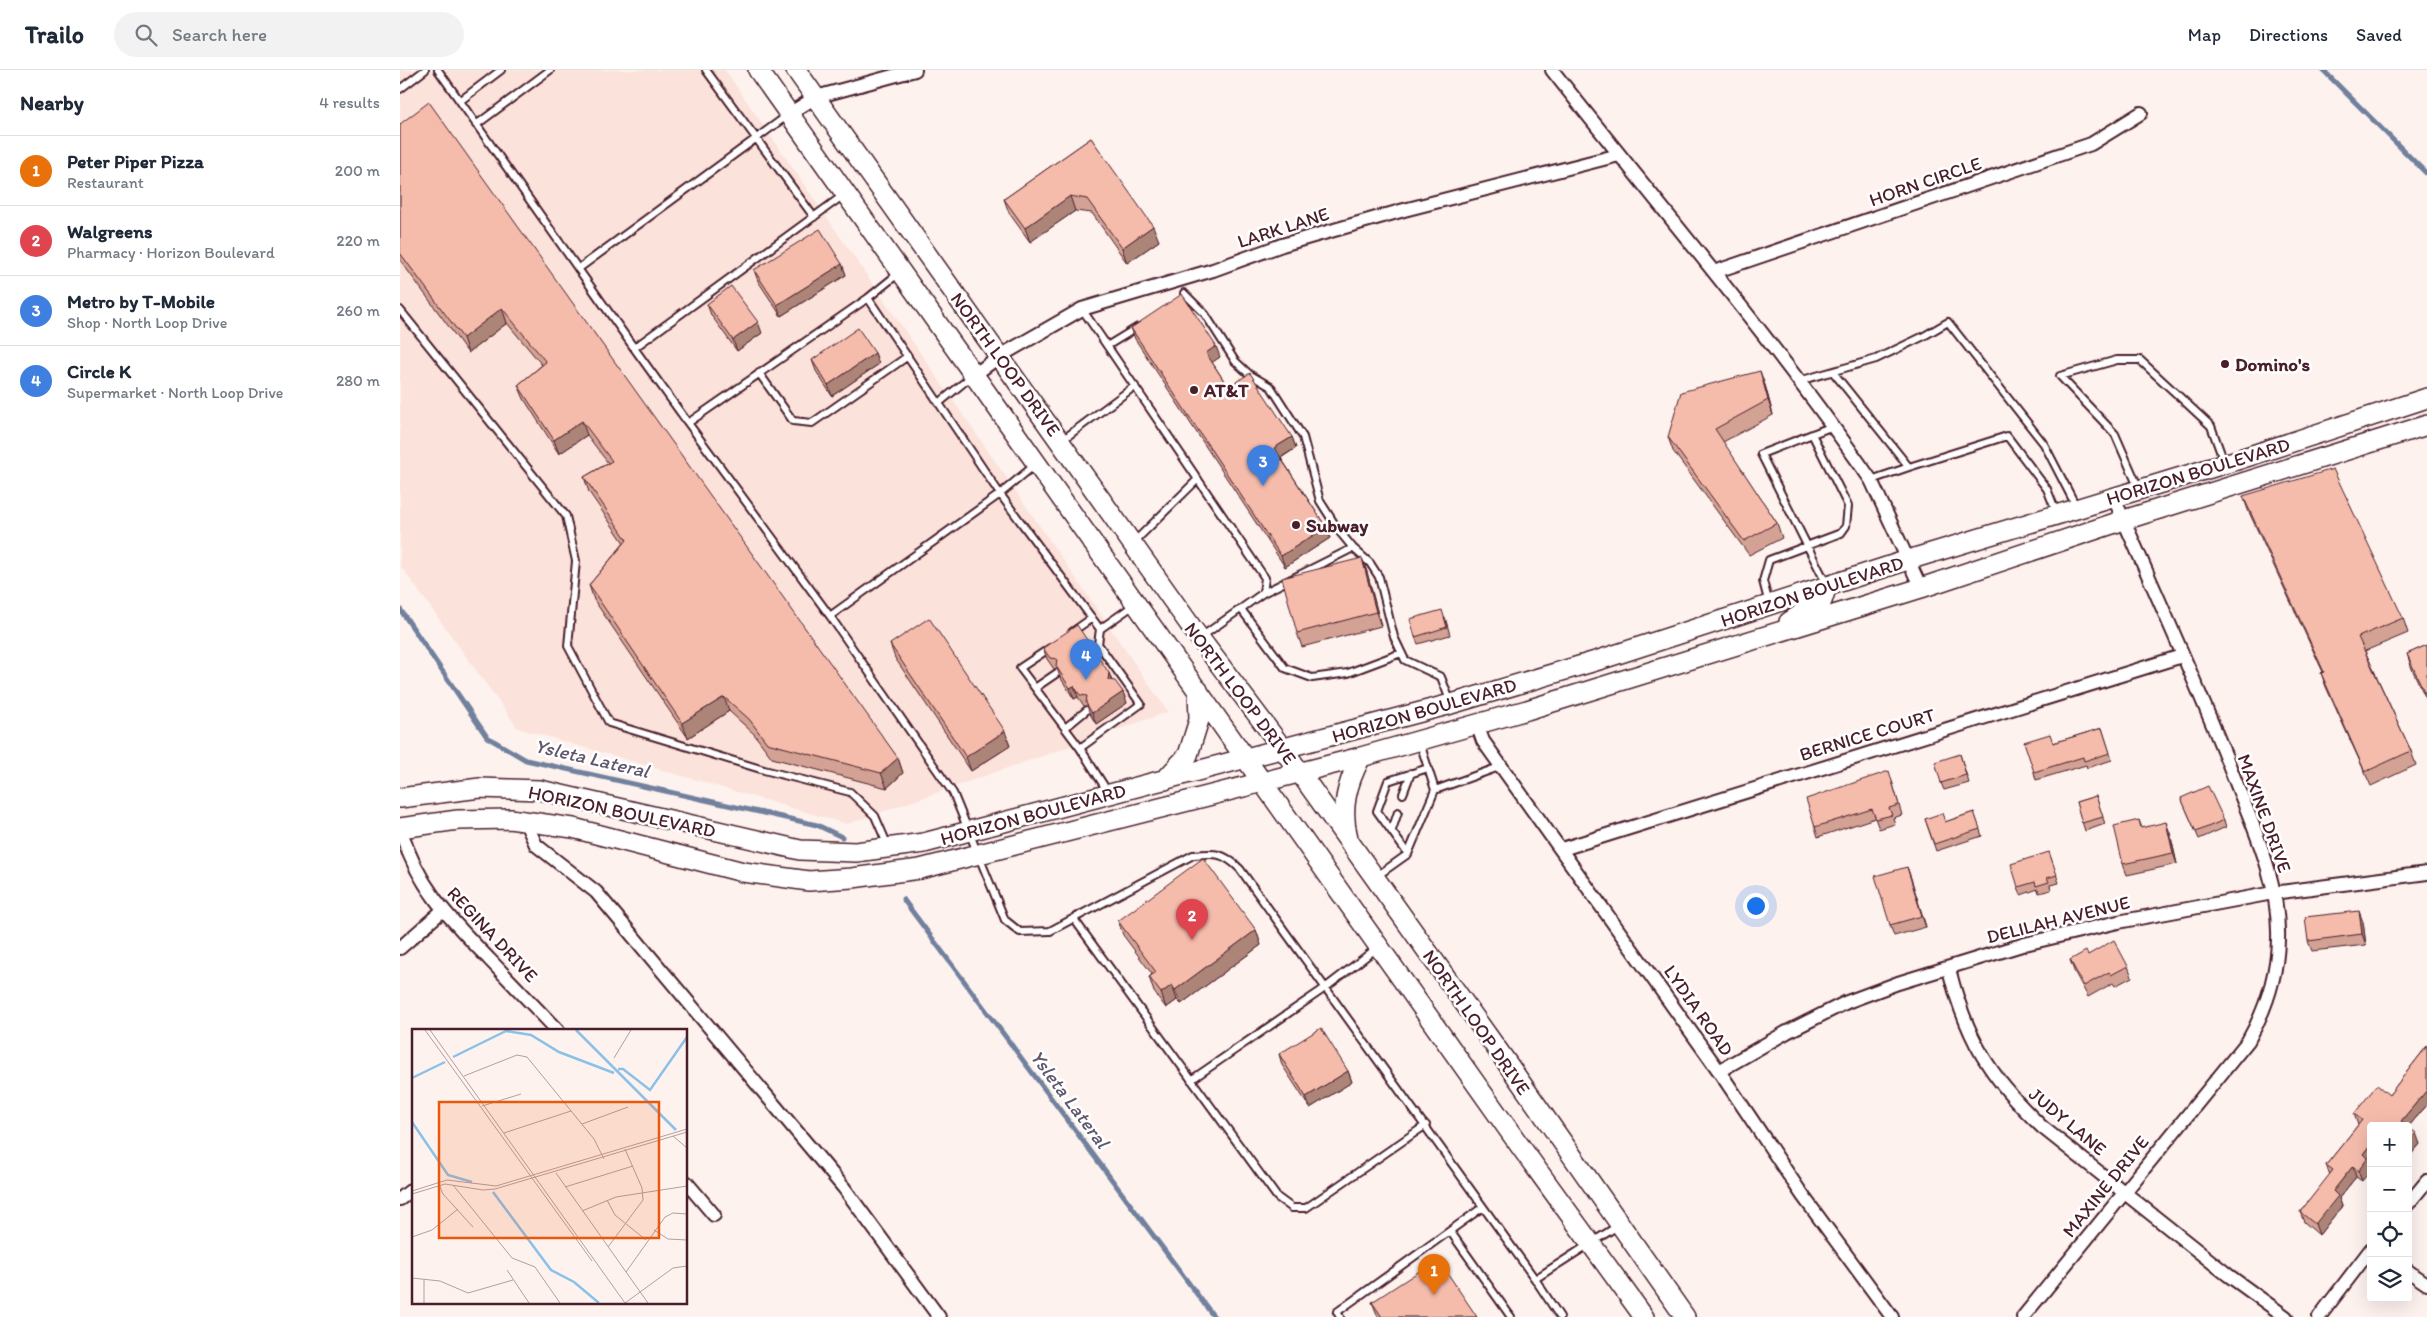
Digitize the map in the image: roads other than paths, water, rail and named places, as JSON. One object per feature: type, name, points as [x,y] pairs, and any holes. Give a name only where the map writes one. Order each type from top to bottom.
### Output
[{"type":"main road","name":"NORTH LOOP DRIVE","points":[[758,70],[846,193],[900,273],[1247,758],[1378,947],[1644,1317]]},
{"type":"main road","name":"NORTH LOOP DRIVE","points":[[796,70],[1200,638],[1300,772],[1686,1317]]},
{"type":"main road","name":"HORIZON BOULEVARD","points":[[400,798],[480,788],[540,790],[800,850],[856,852],[924,843],[1451,704],[1908,560],[2140,490],[2427,398]]},
{"type":"main road","name":"HORIZON BOULEVARD","points":[[400,828],[458,820],[510,819],[574,828],[743,872],[809,881],[852,878],[920,869],[1361,757],[1477,724],[1921,588],[2124,520],[2427,425]]},
{"type":"main road","points":[[1779,632],[1787,623],[1822,601],[1827,586]]},
{"type":"main road","points":[[1165,780],[1188,755],[1198,720],[1198,690]]},
{"type":"main road","points":[[1350,844],[1344,813],[1346,791],[1361,757]]},
{"type":"street","points":[[789,114],[816,97],[914,70]]},
{"type":"street","points":[[1552,70],[1714,272],[1833,426],[1871,480],[1921,588]]},
{"type":"street","name":"HORN CIRCLE","points":[[1714,272],[2091,144],[2141,113]]},
{"type":"street","name":"LARK LANE","points":[[974,375],[1000,356],[1082,309],[1404,210],[1619,155]]},
{"type":"street","name":"MAXINE DRIVE","points":[[2023,1317],[2248,1041],[2270,995],[2276,964],[2278,940],[2273,893],[2266,859],[2211,720],[2114,498]]},
{"type":"street","name":"BERNICE COURT","points":[[1562,849],[2182,656]]},
{"type":"street","name":"LYDIA ROAD","points":[[1477,724],[1483,741],[1720,1071],[1803,1196],[1892,1317]]},
{"type":"street","points":[[525,821],[536,846],[596,892],[831,1173],[939,1317]]},
{"type":"street","name":"REGINA DRIVE","points":[[400,828],[406,849],[416,869],[442,911],[556,1029]]},
{"type":"street","name":"DELILAH AVENUE","points":[[1720,1071],[1787,1032],[1848,1002],[1898,983],[2026,944],[2109,924],[2273,893],[2427,873]]},
{"type":"street","points":[[400,948],[442,911]]},
{"type":"street","name":"JUDY LANE","points":[[1949,969],[1957,1000],[1969,1032],[2000,1084],[2042,1127],[2228,1275],[2286,1317]]},
{"type":"street","points":[[2412,1199],[2427,1181]]},
{"type":"street","points":[[688,1184],[714,1215]]},
{"type":"street","points":[[400,1199],[412,1190]]},
{"type":"street","points":[[2319,1317],[2367,1254]]},
{"type":"street","points":[[2412,1274],[2427,1284]]},
{"type":"lane","points":[[400,88],[425,70]]},
{"type":"lane","points":[[438,70],[634,348],[830,616],[952,793],[1005,920],[1020,932],[1050,931],[1192,855],[1217,853],[1232,861],[1240,869],[1426,1126],[1560,1317]]},
{"type":"lane","points":[[460,101],[501,70]]},
{"type":"lane","points":[[476,125],[550,70]]},
{"type":"lane","points":[[706,70],[814,217]]},
{"type":"lane","points":[[578,269],[789,114]]},
{"type":"lane","points":[[634,348],[846,193]]},
{"type":"lane","points":[[688,422],[868,298],[900,273]]},
{"type":"lane","points":[[1184,279],[1181,295],[1205,314],[1235,361],[1249,374],[1271,387],[1303,437],[1320,501],[1339,530],[1353,548],[1370,563],[1379,577],[1394,637],[1401,653],[1405,660],[1441,676],[1451,704]]},
{"type":"lane","points":[[868,298],[1000,494],[1100,629],[1098,644],[1122,683],[1141,704],[1080,748]]},
{"type":"lane","points":[[1082,309],[1262,572],[1264,578],[1263,594]]},
{"type":"lane","points":[[400,310],[566,516],[576,561],[568,646],[609,723],[764,770],[850,792],[876,816],[888,848]]},
{"type":"lane","points":[[1107,346],[1145,322]]},
{"type":"lane","points":[[1799,381],[1876,359],[1948,322],[2044,444],[2078,509]]},
{"type":"lane","points":[[759,373],[793,421],[812,422],[908,356]]},
{"type":"lane","points":[[2140,490],[2115,434],[2060,376],[2117,360],[2140,360],[2211,426],[2225,463]]},
{"type":"lane","points":[[1833,372],[1909,467]]},
{"type":"lane","points":[[939,403],[974,375]]},
{"type":"lane","points":[[1061,441],[1135,386]]},
{"type":"lane","points":[[1827,586],[1761,454],[1833,426]]},
{"type":"lane","points":[[1770,605],[1763,581],[1769,560],[1840,533],[1846,526],[1848,506],[1812,434]]},
{"type":"lane","points":[[1871,480],[2007,436],[2047,488],[2057,515]]},
{"type":"lane","points":[[830,616],[1000,494],[1037,463]]},
{"type":"lane","points":[[1133,543],[1198,479]]},
{"type":"lane","points":[[1200,638],[1263,594],[1353,548]]},
{"type":"lane","points":[[1100,629],[1137,603]]},
{"type":"lane","points":[[1241,609],[1285,668],[1312,678],[1348,674],[1401,653]]},
{"type":"lane","points":[[1068,635],[1092,618]]},
{"type":"lane","points":[[1060,640],[1020,668],[1080,748],[1109,794]]},
{"type":"lane","points":[[1090,650],[1098,644]]},
{"type":"lane","points":[[1035,688],[1057,673]]},
{"type":"lane","points":[[1065,728],[1087,710]]},
{"type":"lane","points":[[1374,877],[1408,854],[1435,790],[1419,741]]},
{"type":"lane","points":[[1435,790],[1502,766]]},
{"type":"lane","points":[[1408,854],[1377,810],[1388,781],[1428,768]]},
{"type":"lane","points":[[1403,794],[1412,773]]},
{"type":"lane","points":[[1392,830],[1398,812]]},
{"type":"lane","points":[[1074,919],[1277,1197],[1292,1208],[1306,1208],[1426,1126]]},
{"type":"lane","points":[[1191,1080],[1325,988],[1378,947]]},
{"type":"lane","points":[[1340,1317],[1337,1312],[1482,1207]]},
{"type":"lane","points":[[1535,1279],[1620,1224]]},
{"type":"lane","points":[[1450,1231],[1511,1317]]},
{"type":"waterway","points":[[2323,70],[2427,174]]},
{"type":"waterway","name":"Ysleta Lateral","points":[[400,609],[487,737],[526,760],[817,825],[842,837]]},
{"type":"waterway","name":"Ysleta Lateral","points":[[903,899],[1214,1317]]},
{"type":"place","name":"Domino's","points":[[2225,364]]},
{"type":"place","name":"AT&T","points":[[1194,390]]},
{"type":"place","name":"Metro by T-Mobile","points":[[1263,486]]},
{"type":"place","name":"Subway","points":[[1296,525]]},
{"type":"place","name":"Circle K","points":[[1086,680]]},
{"type":"place","name":"Walgreens","points":[[1192,940]]},
{"type":"place","name":"Peter Piper Pizza","points":[[1434,1295]]}]
